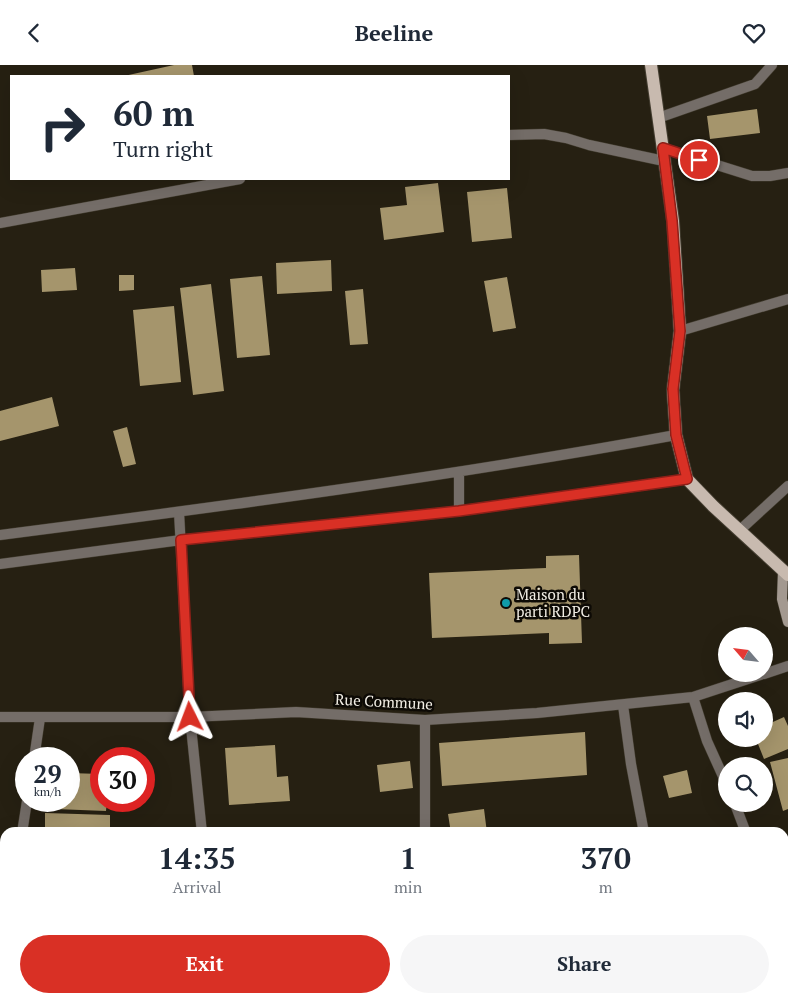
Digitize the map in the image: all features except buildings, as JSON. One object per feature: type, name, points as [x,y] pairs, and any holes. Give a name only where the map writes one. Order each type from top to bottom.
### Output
[{"type":"main road","points":[[651,65],[672,221],[680,331],[673,389],[676,435],[687,479],[783,570],[782,599],[788,623]]},
{"type":"street","points":[[658,118],[755,84],[772,65]]},
{"type":"street","points":[[510,135],[544,134],[589,145],[664,154],[752,176],[788,173]]},
{"type":"street","points":[[0,223],[235,180]]},
{"type":"street","points":[[680,331],[788,299]]},
{"type":"street","points":[[0,535],[179,512],[459,472],[676,435]]},
{"type":"street","points":[[459,472],[459,511]]},
{"type":"street","points":[[0,564],[181,540],[459,511],[687,479]]},
{"type":"street","points":[[740,529],[788,486]]},
{"type":"street","points":[[179,512],[190,717],[201,827]]},
{"type":"street","name":"Rue Commune","points":[[773,671],[788,667]]},
{"type":"street","name":"Rue Commune","points":[[0,717],[190,717],[296,712],[425,720],[537,713],[693,697],[736,683]]},
{"type":"street","points":[[693,697],[707,741],[718,765]]},
{"type":"street","points":[[624,705],[631,764],[643,827]]},
{"type":"street","points":[[36,747],[40,718]]},
{"type":"street","points":[[425,720],[425,827]]},
{"type":"street","points":[[23,827],[25,812]]},
{"type":"street","points":[[739,812],[744,827]]},
{"type":"place","name":"Maison du parti RDPC","points":[[506,603]]},
{"type":"route","points":[[190,717],[181,540],[459,511],[687,479],[676,435],[673,389],[680,331],[672,221],[663,148],[699,160]]}]
